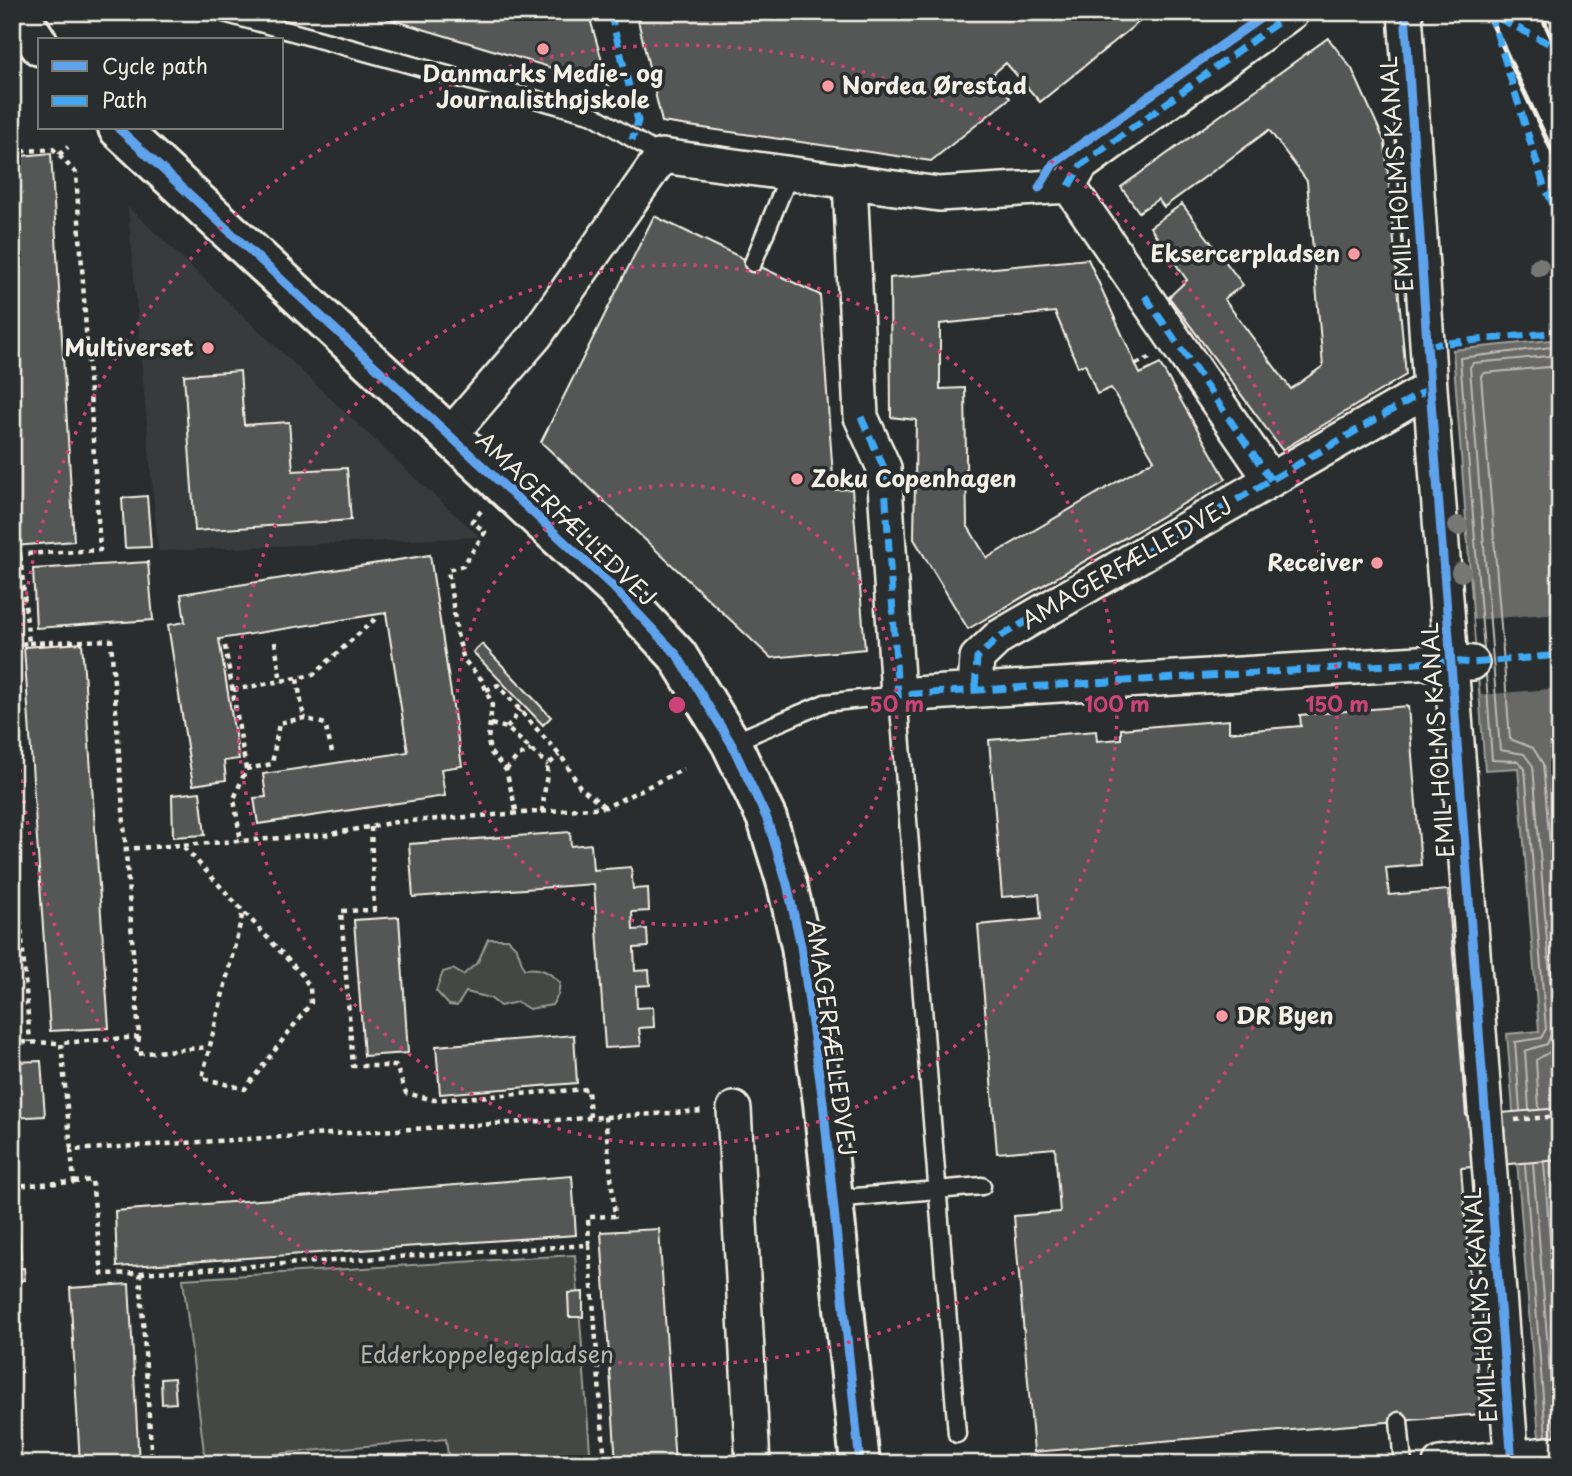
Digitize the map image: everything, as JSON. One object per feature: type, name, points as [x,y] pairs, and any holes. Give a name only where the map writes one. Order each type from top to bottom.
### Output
[{"type":"street","points":[[18,12],[38,43]]},
{"type":"street","points":[[1069,186],[1082,165],[1292,12]]},
{"type":"street","name":"EMIL HOLMS KANAL","points":[[1405,12],[1430,388],[1462,662],[1456,723],[1512,1460]]},
{"type":"street","name":"AMAGERFÆLLEDVEJ","points":[[120,130],[613,587],[677,655],[731,743],[767,819],[787,884],[803,959],[833,1199],[860,1464]]},
{"type":"street","points":[[662,156],[939,194],[1069,186]]},
{"type":"street","name":"AMAGERFÆLLEDVEJ","points":[[450,435],[536,335],[662,156]]},
{"type":"street","points":[[850,181],[861,417],[884,468],[898,695],[1462,662]]},
{"type":"street","points":[[1069,186],[1271,480]]},
{"type":"street","name":"AMAGERFÆLLEDVEJ","points":[[975,689],[978,658],[999,638],[1430,388]]},
{"type":"street","points":[[734,1109],[752,1464]]},
{"type":"street","points":[[1440,1464],[1512,1460],[1560,1453]]},
{"type":"lane","points":[[220,12],[593,115],[662,156]]},
{"type":"lane","points":[[753,263],[789,175]]},
{"type":"lane","points":[[731,743],[825,703],[898,695],[957,1434]]},
{"type":"lane","points":[[833,1199],[982,1186]]},
{"type":"lane","points":[[1399,1421],[1403,1464]]},
{"type":"path","points":[[59,155],[68,148]]},
{"type":"path","points":[[12,152],[53,149],[76,173],[100,550],[12,554]]},
{"type":"path","points":[[484,507],[472,521],[485,533],[463,566],[448,570],[457,634],[464,660],[486,690],[492,705],[488,740],[490,752],[506,770],[517,814]]},
{"type":"path","points":[[20,554],[29,643]]},
{"type":"path","points":[[233,690],[313,676],[375,619]]},
{"type":"path","points":[[12,645],[111,640],[139,1037],[136,1054],[208,1047]]},
{"type":"path","points":[[275,642],[281,682]]},
{"type":"path","points":[[225,646],[246,769],[234,799],[241,842]]},
{"type":"path","points":[[297,679],[304,718]]},
{"type":"path","points":[[486,690],[498,685],[559,755],[580,787],[606,807]]},
{"type":"path","points":[[507,728],[521,710]]},
{"type":"path","points":[[246,769],[272,764],[279,723],[304,718],[326,724],[332,752]]},
{"type":"path","points":[[491,724],[507,728],[548,765]]},
{"type":"path","points":[[506,770],[517,757],[531,750]]},
{"type":"path","points":[[542,812],[548,765],[559,755]]},
{"type":"path","points":[[124,849],[325,835],[371,827],[606,807],[684,769]]},
{"type":"path","points":[[12,811],[30,1041]]},
{"type":"path","points":[[371,827],[374,910],[341,911],[353,1066],[396,1066],[406,1093],[434,1100],[588,1089],[590,1117]]},
{"type":"path","points":[[184,846],[303,976],[310,988],[311,1003],[245,1089],[202,1078],[243,912]]},
{"type":"path","points":[[12,1042],[139,1037]]},
{"type":"path","points":[[61,1042],[74,1182]]},
{"type":"path","points":[[71,1150],[734,1109]]},
{"type":"path","points":[[604,1464],[588,1217],[615,1216],[606,1116]]},
{"type":"path","points":[[1510,1121],[1560,1116]]},
{"type":"path","points":[[12,1186],[92,1180],[102,1274],[589,1245]]},
{"type":"path","points":[[140,1273],[152,1464]]},
{"type":"shaded area","name":"Multiverset","points":[[128,207],[418,481],[480,537],[158,551]]},
{"type":"green space","points":[[488,939],[508,939],[517,948],[524,969],[544,971],[560,983],[558,995],[552,1005],[529,1009],[517,1002],[500,1006],[490,998],[466,992],[457,1006],[449,1005],[436,991],[443,972],[453,969],[463,975],[478,962]]},
{"type":"green space","name":"Edderkoppelegepladsen","points":[[575,1255],[591,1464],[449,1464],[446,1439],[205,1460],[183,1279]]},
{"type":"water","points":[[1560,339],[1560,1464],[1541,1464],[1507,1034],[1539,1031],[1518,768],[1485,770],[1453,350]]},
{"type":"pier","points":[[1560,613],[1560,688],[1481,695],[1474,620]]},
{"type":"building","name":"Danmarks Medie- og Journalisthøjskole","points":[[366,12],[588,12],[609,85]]},
{"type":"building","name":"Nordea Ørestad","points":[[636,12],[1151,12],[1040,102],[1006,63],[993,74],[1010,98],[931,161],[662,122]]},
{"type":"building","name":"Eksercerpladsen","points":[[1328,38],[1352,69],[1385,142],[1406,375],[1282,450],[1169,297],[1187,280],[1150,227],[1182,204],[1243,285],[1224,299],[1291,389],[1323,366],[1307,181],[1269,130],[1164,207],[1158,199],[1139,212],[1121,187]]},
{"type":"building","points":[[51,153],[74,541],[15,546],[12,498],[12,157]]},
{"type":"building","points":[[654,216],[820,295],[834,490],[852,489],[865,649],[771,658],[541,442]]},
{"type":"building","points":[[1088,259],[1140,374],[1160,364],[1226,479],[968,629],[914,539],[916,420],[891,417],[890,278]],"holes":[[[1055,312],[1078,367],[1085,364],[1097,394],[1111,388],[1154,460],[987,558],[967,525],[965,388],[940,389],[940,324]]]},
{"type":"building","points":[[240,371],[244,425],[289,422],[293,471],[347,468],[351,520],[195,531],[184,375]]},
{"type":"building","points":[[147,496],[151,547],[125,548],[122,498]]},
{"type":"building","points":[[430,555],[462,766],[441,769],[445,796],[258,824],[254,798],[266,797],[263,774],[408,752],[386,613],[219,639],[239,759],[224,761],[226,780],[193,785],[168,625],[185,622],[181,594]]},
{"type":"building","points":[[148,562],[153,620],[36,628],[33,569]]},
{"type":"building","points":[[82,643],[109,1028],[50,1031],[24,647]]},
{"type":"building","points":[[482,644],[551,717],[543,725],[473,652]]},
{"type":"building","name":"DR Byen","points":[[1408,706],[1421,865],[1386,868],[1389,895],[1448,890],[1466,1116],[1560,1108],[1560,1160],[1461,1168],[1481,1414],[1034,1452],[1014,1216],[1060,1212],[1055,1148],[997,1153],[978,925],[1041,919],[1039,894],[1002,897],[989,740],[1096,731],[1097,741],[1121,739],[1121,729],[1229,720],[1229,732],[1301,726],[1300,715]]},
{"type":"building","points":[[200,792],[205,835],[173,837],[172,795]]},
{"type":"building","points":[[570,832],[571,846],[591,844],[593,870],[631,867],[633,889],[648,888],[649,911],[632,912],[633,930],[647,929],[648,947],[634,948],[635,971],[649,970],[650,985],[636,986],[637,1008],[653,1007],[654,1027],[639,1028],[641,1046],[605,1048],[594,884],[413,897],[409,844]]},
{"type":"building","points":[[399,917],[408,1053],[364,1056],[354,920]]},
{"type":"building","points":[[574,1035],[577,1083],[440,1094],[436,1046]]},
{"type":"building","points":[[41,1061],[45,1116],[12,1118],[12,1062]]},
{"type":"building","points":[[572,1176],[576,1235],[117,1267],[115,1211]]},
{"type":"building","points":[[18,1222],[21,1259],[12,1259],[12,1223]]},
{"type":"building","points":[[659,1229],[675,1464],[616,1464],[601,1232]]},
{"type":"building","points":[[24,1268],[25,1280],[12,1281],[12,1269]]},
{"type":"building","points":[[129,1284],[139,1464],[80,1464],[70,1288]]},
{"type":"building","points":[[583,1292],[583,1317],[569,1317],[568,1293]]},
{"type":"building","points":[[174,1378],[176,1403],[162,1404],[161,1379]]},
{"type":"building","points":[[178,1455],[179,1464],[165,1464],[165,1456]]},
{"type":"railway","points":[[1487,12],[1560,168]]},
{"type":"railway","points":[[1540,12],[1560,56]]},
{"type":"marked path","points":[[610,12],[638,121],[632,140]]},
{"type":"marked path","points":[[1069,186],[1081,165],[1292,12]]},
{"type":"marked path","points":[[1479,12],[1490,14],[1560,49]]},
{"type":"marked path","points":[[1490,12],[1544,186],[1560,218]]},
{"type":"marked path","points":[[1145,296],[1271,480]]},
{"type":"marked path","points":[[1427,345],[1560,332]]},
{"type":"marked path","points":[[975,689],[977,658],[999,637],[1430,388]]},
{"type":"marked path","points":[[861,417],[884,468],[898,695],[1451,661],[1472,663],[1560,655]]},
{"type":"cycle path","points":[[1039,188],[1053,164],[1269,12]]},
{"type":"cycle path","points":[[1405,12],[1430,388],[1512,1464]]},
{"type":"cycle path","points":[[120,130],[613,587],[677,655],[731,743],[767,819],[787,884],[801,946],[823,1102],[860,1464]]},
{"type":"place","name":"Danmarks Medie- og Journalisthøjskole","points":[[543,49]]},
{"type":"place","name":"Nordea Ørestad","points":[[828,86]]},
{"type":"place","name":"Eksercerpladsen","points":[[1354,254]]},
{"type":"place","name":"Multiverset","points":[[208,348]]},
{"type":"place","name":"Zoku Copenhagen","points":[[797,479]]},
{"type":"place","name":"Receiver","points":[[1377,563]]},
{"type":"place","name":"DR Byen","points":[[1222,1016]]}]
